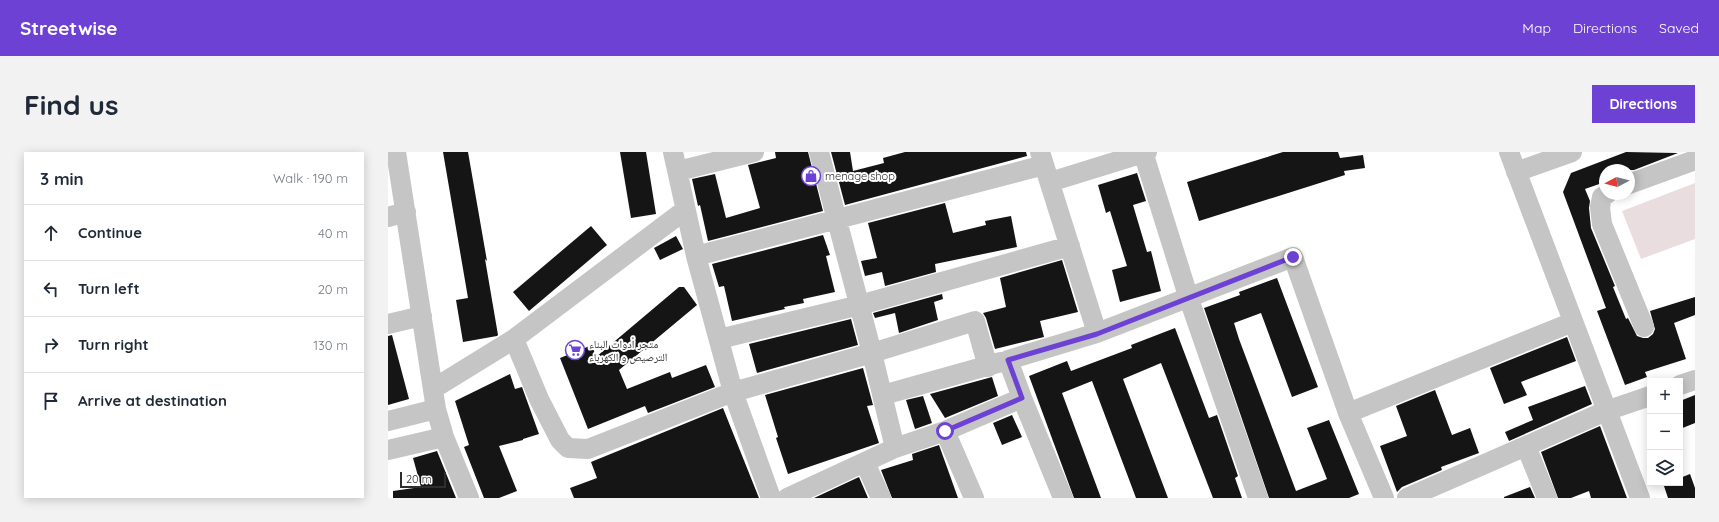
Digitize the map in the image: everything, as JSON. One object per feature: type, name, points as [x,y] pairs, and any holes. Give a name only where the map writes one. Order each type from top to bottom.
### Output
[{"type":"street","points":[[396,152],[397,215],[422,316],[436,409],[444,437],[469,498]]},
{"type":"street","points":[[673,152],[696,256],[733,392],[771,498]]},
{"type":"street","points":[[678,172],[754,152]]},
{"type":"street","points":[[818,152],[860,305],[895,448]]},
{"type":"street","points":[[696,256],[836,218],[1045,167],[1145,152],[1188,299],[1258,498]]},
{"type":"street","points":[[1509,152],[1640,498]]},
{"type":"street","points":[[1516,172],[1572,152]]},
{"type":"street","points":[[1635,182],[1695,160]]},
{"type":"street","points":[[1045,167],[1097,334]]},
{"type":"street","points":[[1601,200],[1600,207],[1602,224],[1644,327]]},
{"type":"street","points":[[433,389],[514,339],[685,210]]},
{"type":"street","points":[[719,339],[860,305],[1070,246]]},
{"type":"street","points":[[883,395],[988,367],[1097,334],[1293,257],[1348,413],[1384,498]]},
{"type":"street","points":[[388,324],[422,316]]},
{"type":"street","points":[[514,339],[539,399],[560,440],[568,448],[588,449],[733,392],[872,353],[975,321],[988,367]]},
{"type":"street","points":[[1348,413],[1573,322]]},
{"type":"street","points":[[1008,360],[1063,498]]},
{"type":"street","points":[[1683,384],[1695,380]]},
{"type":"street","points":[[1407,498],[1606,411],[1647,397]]},
{"type":"street","points":[[787,498],[895,448],[945,431],[1022,398]]},
{"type":"street","points":[[388,421],[436,409]]},
{"type":"street","points":[[945,431],[974,498]]},
{"type":"street","points":[[388,450],[444,437]]},
{"type":"street","points":[[1526,446],[1547,498]]},
{"type":"street","points":[[865,463],[881,498]]},
{"type":"shaded area","points":[[1695,183],[1695,239],[1641,259],[1622,211]]},
{"type":"building","points":[[443,152],[468,152],[487,261],[485,259],[497,336],[463,342],[456,300],[468,298]]},
{"type":"building","points":[[620,152],[646,152],[656,214],[631,218]]},
{"type":"building","points":[[775,152],[808,152],[823,211],[708,241],[700,205],[698,206],[692,179],[715,174],[726,218],[760,208],[748,165],[776,158]]},
{"type":"building","points":[[831,152],[850,152],[853,171],[884,163],[883,158],[905,152],[1026,152],[1027,156],[845,205]]},
{"type":"building","points":[[1283,152],[1338,152],[1340,158],[1363,155],[1365,168],[1344,171],[1345,175],[1199,221],[1187,182]]},
{"type":"building","points":[[1626,152],[1678,153],[1635,170],[1635,164],[1599,164],[1599,184],[1585,189],[1590,201],[1589,208],[1591,228],[1615,286],[1613,287],[1626,319],[1628,318],[1637,336],[1648,338],[1653,334],[1655,329],[1650,311],[1695,297],[1695,315],[1674,323],[1686,359],[1645,372],[1647,377],[1625,385],[1597,311],[1606,308],[1563,192],[1571,173]]},
{"type":"building","points":[[1137,173],[1146,201],[1133,205],[1147,252],[1151,251],[1161,291],[1120,302],[1112,270],[1127,266],[1110,211],[1106,213],[1098,185]]},
{"type":"building","points":[[945,203],[953,233],[986,225],[985,221],[1011,216],[1017,247],[935,264],[936,272],[885,286],[882,272],[865,276],[861,261],[877,258],[868,223]]},
{"type":"building","points":[[591,226],[607,245],[529,311],[513,292]]},
{"type":"building","points":[[823,235],[830,255],[826,256],[835,292],[803,299],[804,303],[784,307],[785,309],[732,321],[724,286],[719,287],[712,264]]},
{"type":"building","points":[[676,236],[683,249],[660,260],[654,248]]},
{"type":"building","points":[[1062,260],[1078,312],[1040,321],[1044,337],[995,349],[986,318],[983,313],[1006,307],[1000,278]]},
{"type":"building","points":[[1277,278],[1318,387],[1292,397],[1261,313],[1234,323],[1239,339],[1296,491],[1327,479],[1307,428],[1329,420],[1359,494],[1349,498],[1269,498],[1204,308],[1240,295],[1239,292]]},
{"type":"building","points":[[679,287],[684,287],[697,305],[619,370],[627,389],[670,372],[672,378],[706,365],[715,387],[648,413],[645,406],[588,429],[560,358],[592,345],[596,357]]},
{"type":"building","points":[[942,294],[943,299],[934,302],[938,320],[899,333],[895,313],[875,318],[873,313]]},
{"type":"building","points":[[851,319],[858,345],[757,373],[749,344]]},
{"type":"building","points":[[1175,328],[1209,418],[1217,415],[1238,476],[1235,478],[1242,498],[1213,498],[1161,363],[1123,379],[1168,498],[1136,498],[1092,381],[1062,393],[1101,498],[1074,498],[1029,376],[1067,361],[1071,371],[1132,348],[1131,345]]},
{"type":"building","points":[[392,335],[409,399],[388,405],[388,336]]},
{"type":"building","points":[[1567,337],[1576,361],[1521,382],[1527,395],[1504,404],[1490,368]]},
{"type":"building","points":[[863,368],[873,405],[867,406],[879,443],[788,474],[776,438],[778,437],[765,395]]},
{"type":"building","points":[[510,374],[515,389],[522,387],[539,434],[499,446],[517,491],[499,498],[484,498],[464,447],[469,445],[455,401]]},
{"type":"building","points":[[992,377],[998,396],[945,418],[930,394]]},
{"type":"building","points":[[1585,386],[1592,404],[1509,441],[1505,432],[1533,420],[1528,407]]},
{"type":"building","points":[[1435,390],[1452,435],[1470,428],[1479,453],[1441,467],[1442,470],[1402,487],[1397,492],[1380,446],[1407,436],[1396,406]]},
{"type":"building","points":[[1695,395],[1695,423],[1683,428],[1683,414],[1683,400]]},
{"type":"building","points":[[923,396],[932,423],[915,429],[906,400]]},
{"type":"building","points":[[723,408],[759,498],[574,498],[570,488],[597,478],[591,462]]},
{"type":"building","points":[[1012,415],[1022,437],[1002,445],[993,423]]},
{"type":"building","points":[[1600,426],[1627,498],[1591,498],[1589,491],[1571,498],[1558,498],[1541,452]]},
{"type":"building","points":[[939,445],[958,498],[892,498],[881,470],[913,460],[912,454]]},
{"type":"building","points":[[437,451],[456,498],[393,498],[393,491],[421,487],[413,458]]},
{"type":"building","points":[[1690,474],[1695,488],[1695,498],[1668,498],[1664,486],[1683,486],[1683,477]]},
{"type":"building","points":[[859,477],[868,498],[814,498]]},
{"type":"building","points":[[1530,487],[1535,498],[1504,498],[1504,497]]},
{"type":"place","name":"menage shop","points":[[811,176]]},
{"type":"place","name":"متجر أدوات البناء الترصيص و الكهرباء","points":[[575,350]]},
{"type":"route","points":[[945,431],[1022,398],[1008,360],[1097,334],[1293,257]]}]
